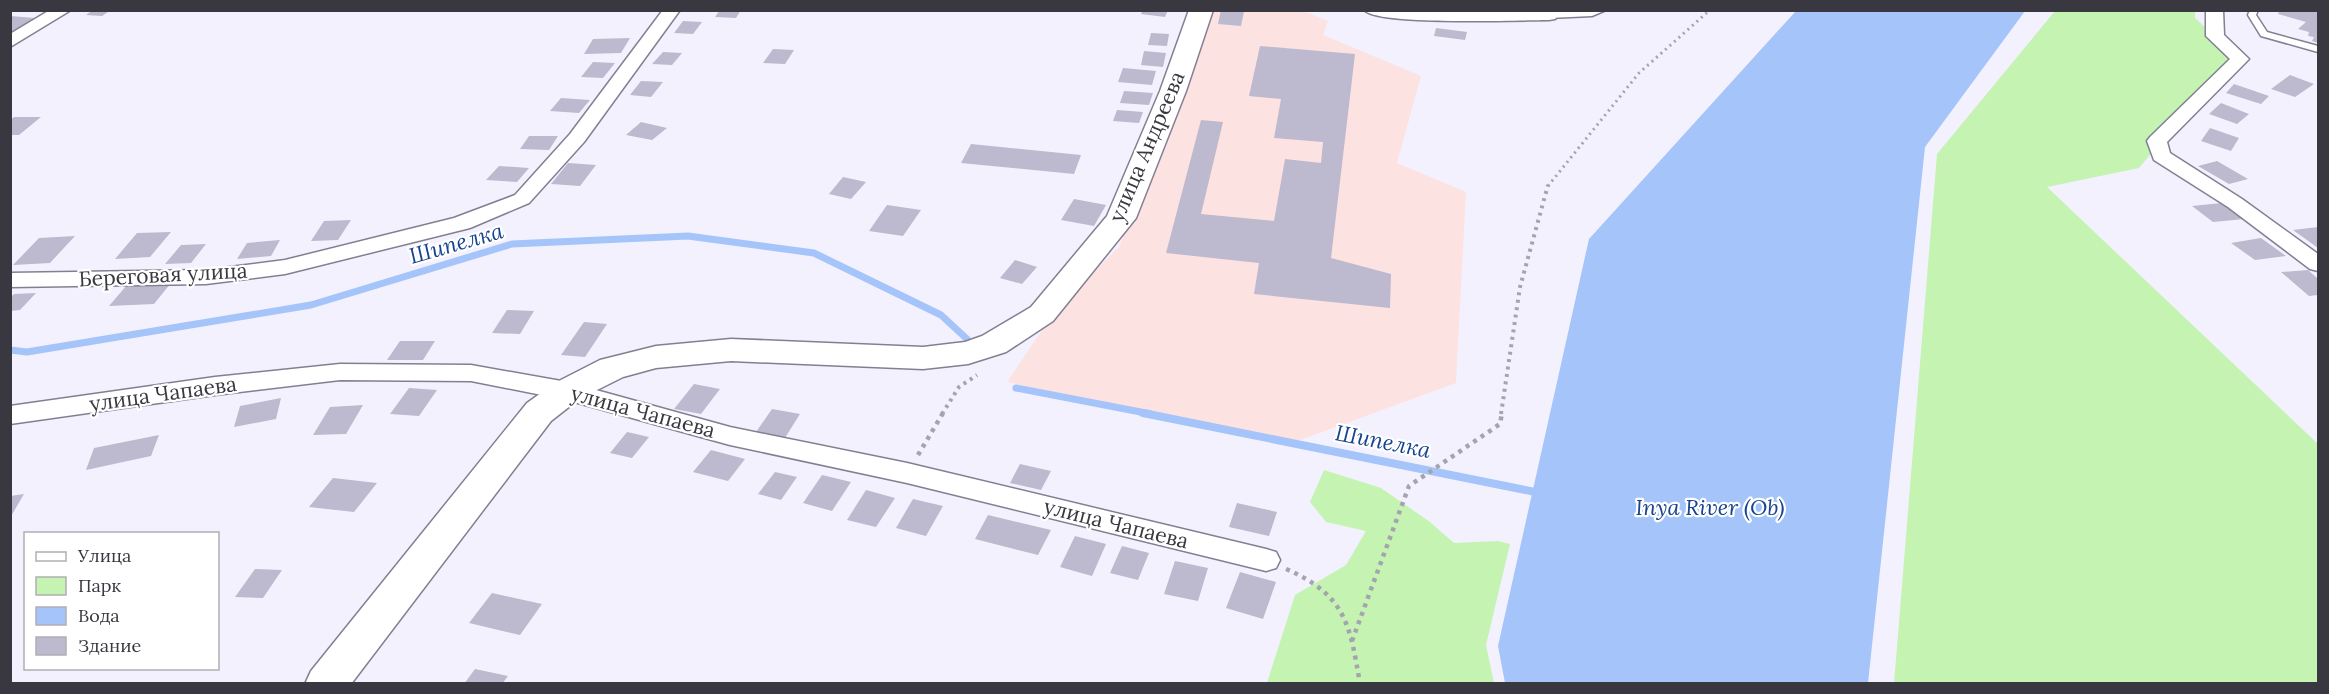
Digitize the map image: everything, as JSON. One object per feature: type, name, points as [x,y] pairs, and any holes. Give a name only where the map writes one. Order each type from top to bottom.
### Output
[{"type":"street","points":[[10,42],[63,10]]},
{"type":"street","name":"Береговая улица","points":[[10,280],[206,276],[285,267],[360,250],[462,222],[522,199],[577,138],[672,10]]},
{"type":"street","name":"улица Андреева","points":[[326,684],[539,412],[567,391],[612,368],[656,357],[731,350],[923,358],[968,353],[994,344],[1042,314],[1121,218],[1173,91],[1201,10]]},
{"type":"street","points":[[1372,10],[1425,16],[1549,15]]},
{"type":"street","points":[[2214,10],[2216,36],[2240,59],[2157,141],[2161,156],[2235,203],[2319,264]]},
{"type":"street","name":"улица Чапаева","points":[[10,415],[214,386],[340,372],[471,373],[567,391],[730,436],[906,473],[1266,560]]},
{"type":"lane","points":[[1549,15],[1592,13],[1602,10]]},
{"type":"lane","points":[[2254,10],[2252,15],[2264,34],[2319,49]]},
{"type":"path","points":[[1352,641],[1408,486],[1500,424],[1520,287],[1549,182],[1640,73],[1710,10]]},
{"type":"path","points":[[906,473],[959,387]]},
{"type":"path","points":[[1266,560],[1303,576],[1337,603],[1352,641],[1360,684]]},
{"type":"shaded area","points":[[1284,10],[1309,13],[1328,21],[1323,35],[1421,76],[1397,163],[1466,192],[1456,383],[1292,443],[1007,382],[1057,308],[1119,247],[1212,11]]},
{"type":"green space","points":[[2055,11],[2195,11],[2195,18],[2235,54],[2139,168],[2047,187],[2318,444],[2318,683],[1894,684],[1937,154]]},
{"type":"green space","points":[[1324,470],[1381,488],[1430,522],[1454,543],[1498,541],[1510,544],[1486,645],[1494,683],[1267,683],[1295,595],[1346,565],[1366,531],[1326,522],[1310,502]]},
{"type":"water","name":"Inya River (Ob)","points":[[1796,11],[2025,11],[1925,147],[1868,683],[1505,683],[1498,646],[1589,239]]},
{"type":"building","points":[[93,10],[111,10],[102,16],[86,15]]},
{"type":"building","points":[[720,10],[741,10],[736,18],[715,17]]},
{"type":"building","points":[[1143,10],[1168,10],[1165,17],[1141,14]]},
{"type":"building","points":[[1221,10],[1244,11],[1241,26],[1218,24]]},
{"type":"building","points":[[2280,10],[2318,10],[2318,43],[2312,41],[2314,37],[2308,36],[2309,32],[2298,29],[2306,22],[2278,14]]},
{"type":"building","points":[[10,16],[35,18],[10,33]]},
{"type":"building","points":[[683,21],[702,22],[693,34],[674,33]]},
{"type":"building","points":[[1436,28],[1467,32],[1465,40],[1434,36]]},
{"type":"building","points":[[1151,33],[1169,34],[1167,46],[1148,45]]},
{"type":"building","points":[[630,38],[621,53],[584,54],[593,39]]},
{"type":"building","points":[[1260,46],[1355,54],[1331,258],[1391,274],[1390,308],[1254,294],[1259,263],[1166,253],[1201,120],[1223,122],[1201,214],[1274,221],[1285,159],[1321,163],[1323,142],[1274,138],[1281,99],[1249,96]]},
{"type":"building","points":[[773,49],[794,50],[785,64],[763,63]]},
{"type":"building","points":[[1144,51],[1166,53],[1163,67],[1141,65]]},
{"type":"building","points":[[663,52],[682,53],[672,65],[652,64]]},
{"type":"building","points":[[593,62],[615,63],[603,78],[581,77]]},
{"type":"building","points":[[1123,68],[1156,71],[1152,85],[1118,82]]},
{"type":"building","points":[[2290,75],[2314,84],[2295,97],[2271,89]]},
{"type":"building","points":[[641,81],[663,82],[651,97],[630,95]]},
{"type":"building","points":[[2234,84],[2269,96],[2261,104],[2226,93]]},
{"type":"building","points":[[1124,91],[1153,93],[1149,105],[1120,103]]},
{"type":"building","points":[[561,98],[590,100],[579,113],[550,111]]},
{"type":"building","points":[[2221,103],[2249,114],[2237,124],[2209,114]]},
{"type":"building","points":[[1117,110],[1143,112],[1139,123],[1113,121]]},
{"type":"building","points":[[14,117],[41,117],[19,135],[10,135],[10,120]]},
{"type":"building","points":[[641,122],[667,128],[652,140],[626,135]]},
{"type":"building","points":[[2210,128],[2239,138],[2231,151],[2201,141]]},
{"type":"building","points":[[529,136],[558,136],[549,150],[520,149]]},
{"type":"building","points":[[971,144],[1081,155],[1074,174],[961,163]]},
{"type":"building","points":[[2217,161],[2248,179],[2229,184],[2198,166]]},
{"type":"building","points":[[568,163],[596,165],[580,186],[551,184]]},
{"type":"building","points":[[499,166],[529,168],[517,182],[486,180]]},
{"type":"building","points":[[843,177],[866,182],[851,199],[829,194]]},
{"type":"building","points":[[1074,199],[1106,205],[1094,226],[1061,220]]},
{"type":"building","points":[[2222,203],[2244,219],[2213,222],[2192,206]]},
{"type":"building","points":[[887,205],[921,210],[903,236],[869,231]]},
{"type":"building","points":[[351,220],[338,240],[311,241],[324,221]]},
{"type":"building","points":[[2318,227],[2318,248],[2293,230]]},
{"type":"building","points":[[171,232],[150,257],[115,259],[137,233]]},
{"type":"building","points":[[75,236],[50,263],[13,265],[39,238]]},
{"type":"building","points":[[2261,238],[2286,256],[2255,260],[2231,243]]},
{"type":"building","points":[[280,240],[271,256],[237,259],[247,243]]},
{"type":"building","points":[[206,244],[191,263],[165,264],[181,245]]},
{"type":"building","points":[[1015,260],[1037,267],[1022,284],[1000,278]]},
{"type":"building","points":[[2308,270],[2318,279],[2318,295],[2309,296],[2281,272]]},
{"type":"building","points":[[171,283],[154,304],[109,306],[127,285]]},
{"type":"building","points":[[36,293],[20,310],[10,311],[10,298],[14,294]]},
{"type":"building","points":[[507,310],[534,311],[520,334],[492,333]]},
{"type":"building","points":[[584,322],[607,324],[585,357],[561,355]]},
{"type":"building","points":[[400,341],[435,341],[423,360],[387,360]]},
{"type":"building","points":[[694,384],[720,389],[701,414],[674,409]]},
{"type":"building","points":[[409,388],[437,390],[419,416],[390,414]]},
{"type":"building","points":[[281,398],[276,419],[234,427],[240,406]]},
{"type":"building","points":[[363,405],[346,434],[313,435],[330,407]]},
{"type":"building","points":[[772,409],[800,414],[783,441],[754,435]]},
{"type":"building","points":[[627,432],[649,437],[632,458],[610,453]]},
{"type":"building","points":[[159,435],[151,456],[86,470],[94,448]]},
{"type":"building","points":[[711,450],[745,459],[728,481],[693,472]]},
{"type":"building","points":[[1020,464],[1051,471],[1041,490],[1010,483]]},
{"type":"building","points":[[775,472],[797,477],[781,500],[758,494]]},
{"type":"building","points":[[822,475],[851,482],[832,511],[803,503]]},
{"type":"building","points":[[333,478],[377,483],[354,512],[309,507]]},
{"type":"building","points":[[866,490],[895,498],[876,527],[847,520]]},
{"type":"building","points":[[24,494],[10,518],[10,496]]},
{"type":"building","points":[[913,499],[943,506],[926,536],[896,528]]},
{"type":"building","points":[[1237,503],[1277,512],[1269,536],[1229,527]]},
{"type":"building","points":[[988,515],[1051,530],[1038,555],[975,539]]},
{"type":"building","points":[[1075,536],[1106,544],[1092,576],[1060,567]]},
{"type":"building","points":[[1122,546],[1149,553],[1138,580],[1110,573]]},
{"type":"building","points":[[1175,561],[1208,568],[1198,601],[1164,594]]},
{"type":"building","points":[[255,569],[282,570],[263,598],[235,597]]},
{"type":"building","points":[[1240,572],[1276,582],[1263,619],[1226,608]]},
{"type":"building","points":[[492,593],[542,604],[520,635],[469,623]]},
{"type":"building","points":[[475,669],[508,676],[502,684],[464,684]]},
{"type":"waterway","name":"Шипелка","points":[[10,350],[27,352],[311,305],[512,244],[688,236],[814,253],[941,315],[967,339]]},
{"type":"waterway","name":"Шипелка","points":[[1016,388],[1151,414]]},
{"type":"waterway","name":"Шипелка","points":[[1143,413],[1540,493]]}]
